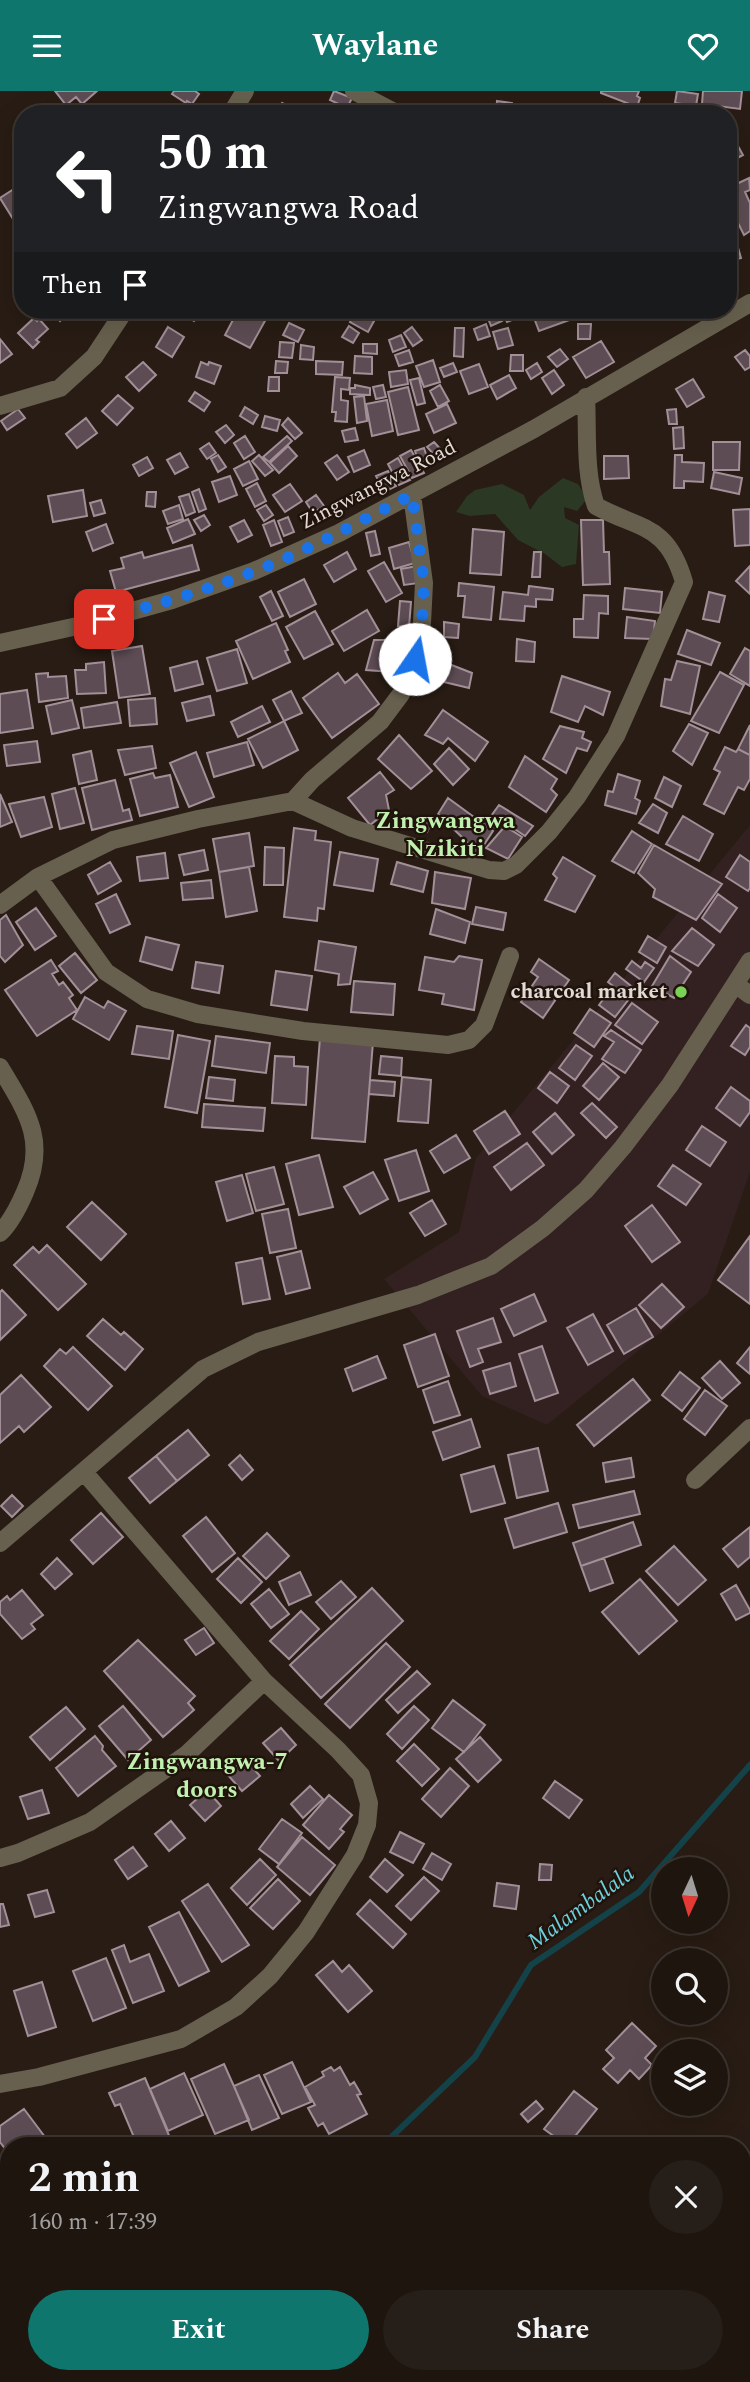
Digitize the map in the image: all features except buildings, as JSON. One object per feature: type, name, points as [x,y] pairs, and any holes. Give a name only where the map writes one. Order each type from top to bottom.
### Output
[{"type":"street","points":[[354,91],[381,105]]},
{"type":"street","points":[[0,406],[60,388],[94,357],[119,319]]},
{"type":"street","name":"Zingwangwa Road","points":[[0,643],[82,625],[172,600],[254,571],[339,533],[534,429],[722,319]]},
{"type":"street","points":[[0,905],[38,877],[113,840],[257,806],[293,801],[352,828],[489,870],[504,871],[516,866],[550,832],[577,797],[616,736],[684,582],[678,562],[661,538],[641,524],[610,514],[596,506],[591,493],[586,397]]},
{"type":"street","points":[[293,801],[312,780],[380,722],[401,694],[415,659],[422,623],[424,583],[412,495]]},
{"type":"street","points":[[38,877],[106,972],[148,999],[198,1014],[303,1031],[448,1045],[469,1039],[484,1025],[510,956]]},
{"type":"street","points":[[0,1543],[203,1369],[258,1342],[418,1294],[491,1266],[543,1228],[586,1190],[623,1147],[670,1085],[750,961]]},
{"type":"street","points":[[735,984],[750,995]]},
{"type":"street","points":[[0,1066],[30,1119],[37,1154],[32,1176],[21,1202],[0,1233]]},
{"type":"street","points":[[695,1481],[750,1428]]},
{"type":"street","points":[[0,2084],[39,2077],[181,2039],[236,2007],[270,1976],[306,1932],[355,1854],[367,1825],[369,1803],[362,1775],[264,1681],[84,1472]]},
{"type":"street","points":[[0,1858],[90,1822],[187,1754],[264,1681]]},
{"type":"shaded area","name":"charcoal market","points":[[750,825],[750,1172],[708,1294],[547,1425],[482,1396],[384,1279],[459,1232],[476,1158]]},
{"type":"green space","points":[[563,478],[578,484],[587,499],[577,511],[564,507],[565,518],[579,525],[576,564],[562,567],[545,554],[518,540],[495,514],[470,516],[456,512],[467,496],[475,490],[502,484],[524,495],[530,510],[539,497]]},
{"type":"waterway","name":"Malambalala","points":[[391,2137],[475,2057],[531,1965],[639,1892],[750,1765]]},
{"type":"place","name":"charcoal market","points":[[681,992]]},
{"type":"district","name":"Zingwangwa Nzikiti","points":[[445,835]]},
{"type":"district","name":"Zingwangwa-7 doors","points":[[207,1776]]},
{"type":"route","points":[[104,619],[172,600],[254,571],[339,533],[412,495],[424,583],[422,623],[415,659]]}]
